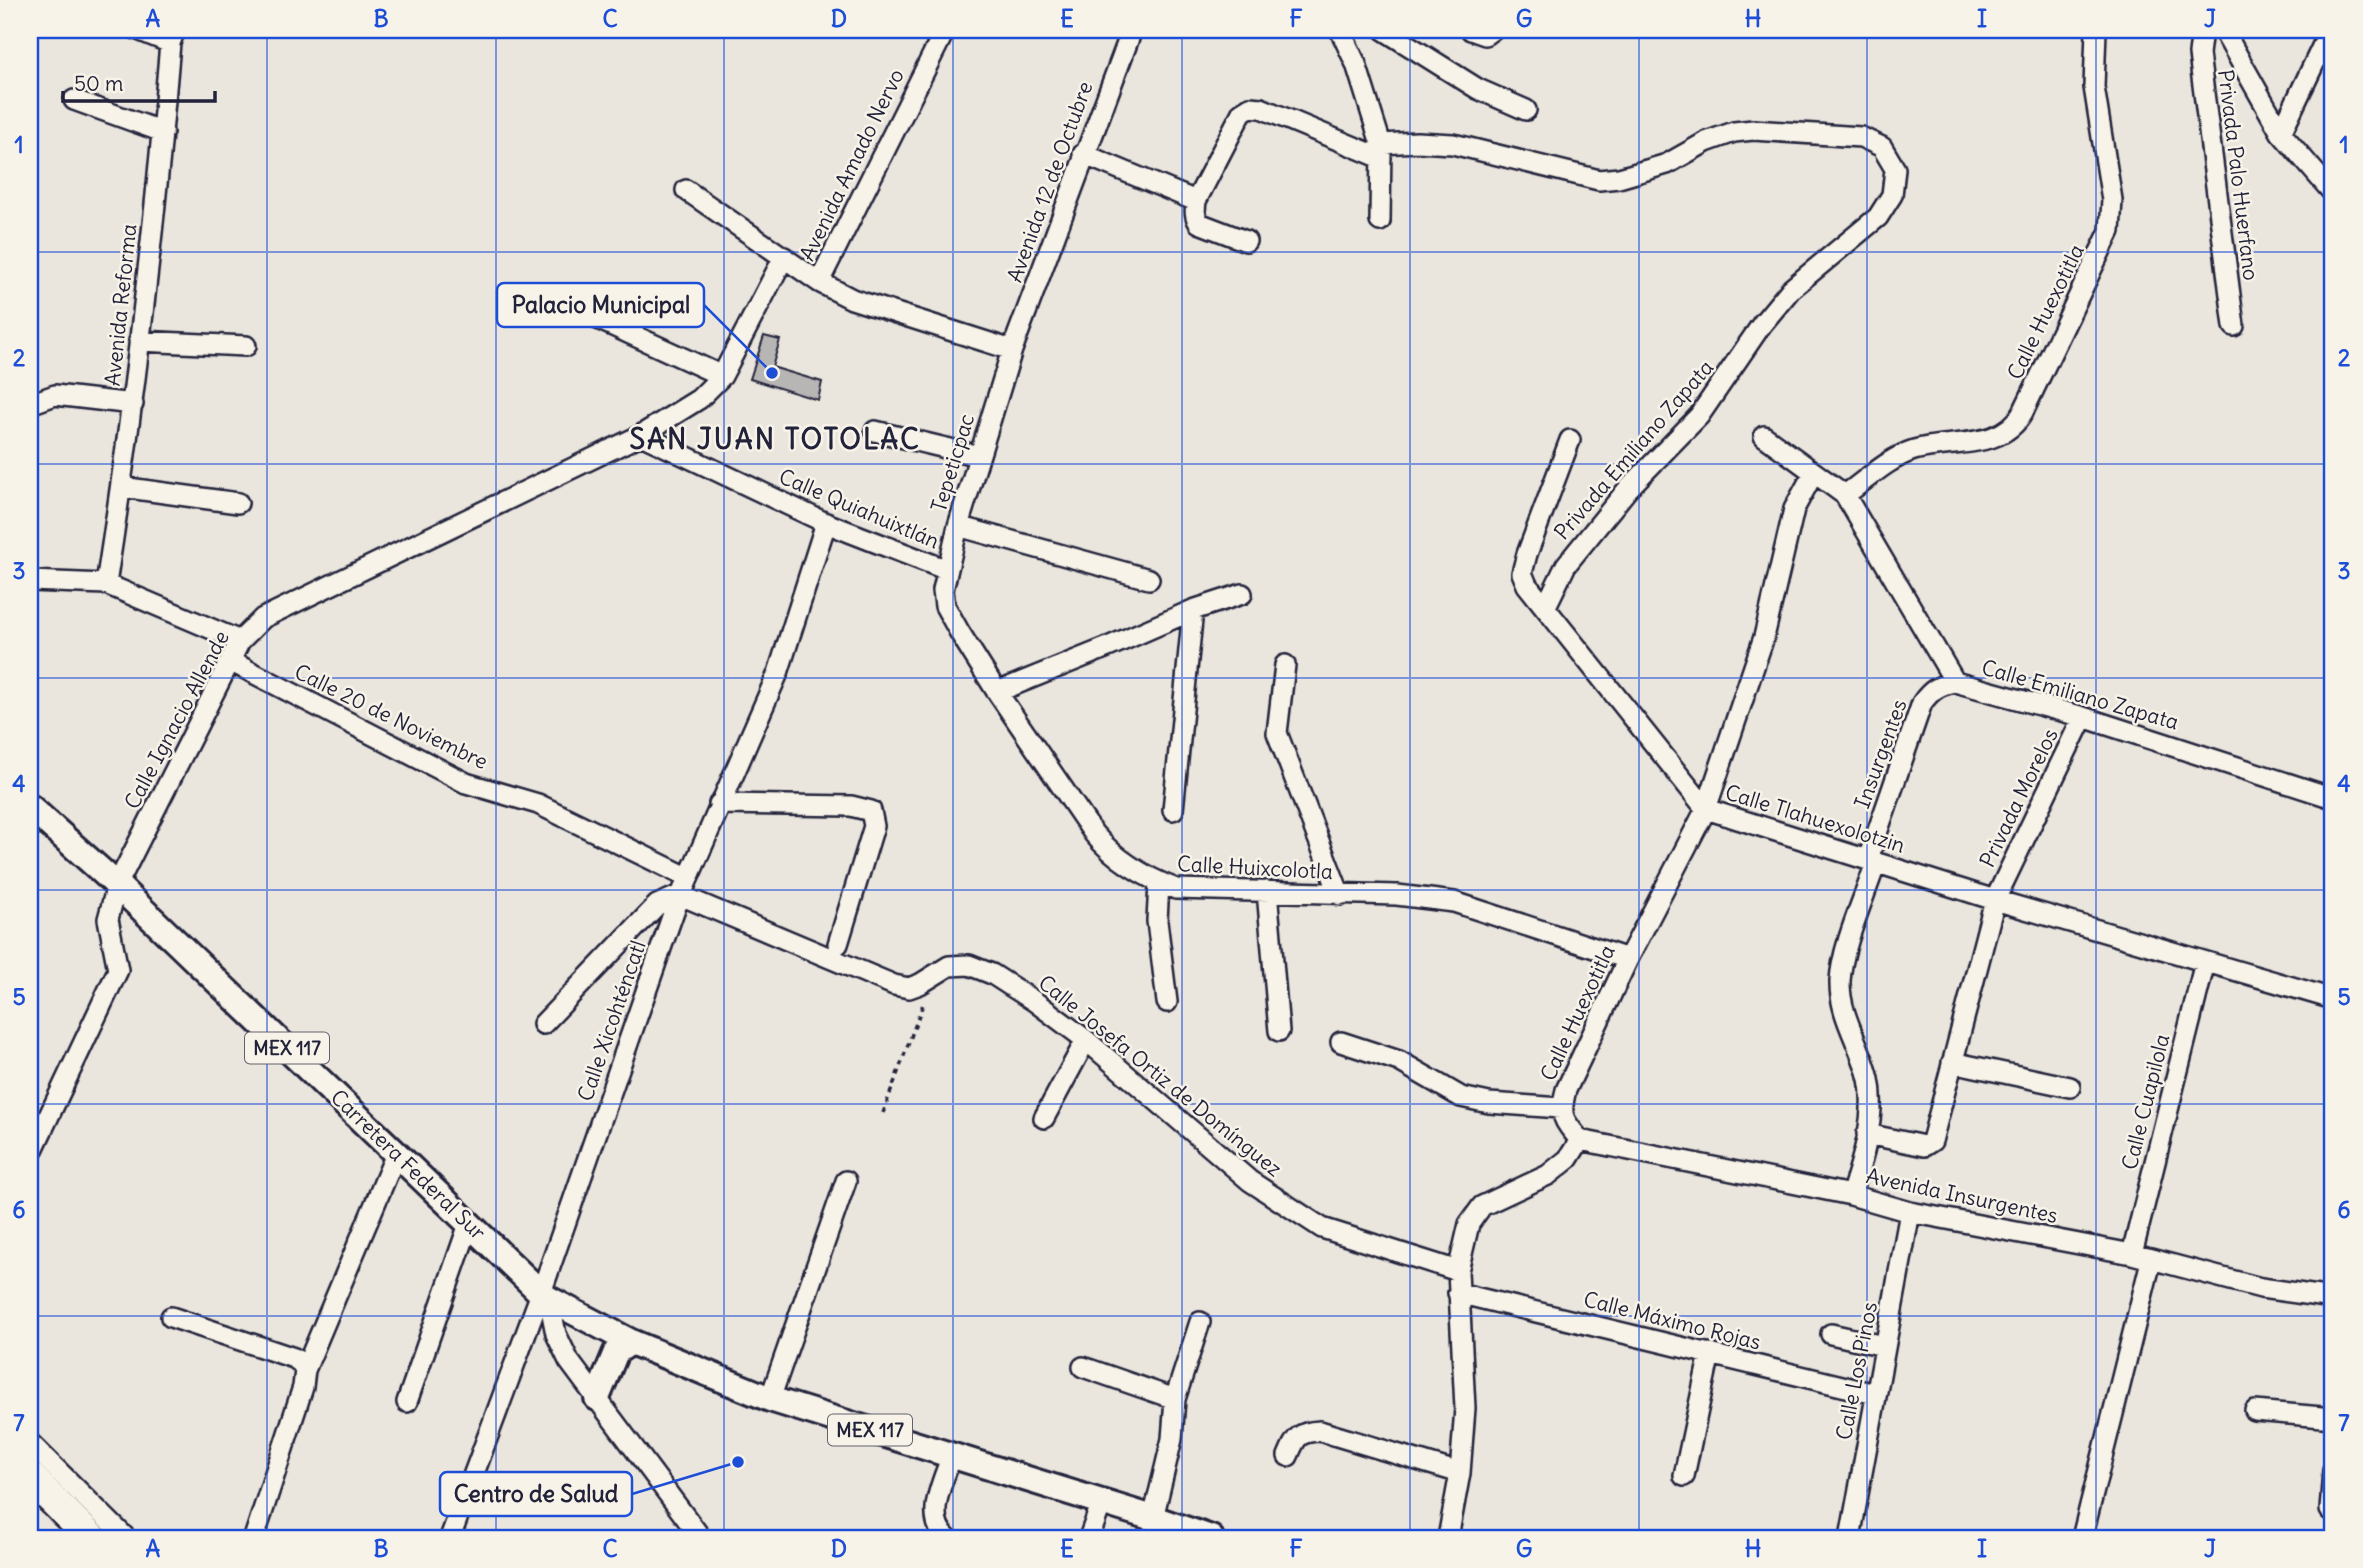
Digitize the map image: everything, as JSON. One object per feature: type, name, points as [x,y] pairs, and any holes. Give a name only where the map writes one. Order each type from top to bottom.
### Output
[{"type":"highway","points":[[30,1477],[91,1538]]},
{"type":"main road","name":"Carretera Federal Sur","points":[[30,807],[117,885],[545,1296]]},
{"type":"main road","name":"MEX 117","points":[[545,1296],[631,1342],[770,1399],[1153,1518],[1197,1536]]},
{"type":"main road","points":[[597,1398],[616,1352],[631,1342]]},
{"type":"street","points":[[138,30],[173,36]]},
{"type":"street","name":"Avenida Amado Nervo","points":[[819,282],[944,30]]},
{"type":"street","name":"Avenida 12 de Octubre","points":[[1012,350],[1132,30]]},
{"type":"street","points":[[1340,30],[1356,64],[1381,151],[1380,221]]},
{"type":"street","points":[[1384,30],[1478,89],[1526,110]]},
{"type":"street","points":[[1471,30],[1485,35],[1492,30]]},
{"type":"street","name":"Privada Palo Huerfano","points":[[2202,30],[2199,54],[2234,326]]},
{"type":"street","points":[[2223,30],[2281,133],[2333,192]]},
{"type":"street","points":[[2281,133],[2330,30]]},
{"type":"street","name":"Calle Huexotitla","points":[[1845,495],[1897,458],[1913,451],[1989,439],[2005,433],[2017,424],[2110,231],[2112,200],[2094,87],[2093,31]]},
{"type":"street","name":"Avenida Reforma","points":[[106,584],[133,404],[173,36]]},
{"type":"street","points":[[74,100],[163,132]]},
{"type":"street","points":[[1245,242],[1199,223],[1195,217],[1196,201],[1241,112],[1250,107],[1261,108],[1381,151]]},
{"type":"street","name":"Privada Emiliano Zapata","points":[[1381,151],[1417,142],[1453,144],[1599,180],[1667,164],[1706,142],[1734,132],[1754,130],[1861,137],[1882,147],[1895,169],[1892,195],[1878,217],[1791,289],[1762,324],[1699,416],[1627,490],[1566,565],[1546,607]]},
{"type":"street","points":[[1083,155],[1196,201]]},
{"type":"street","points":[[686,190],[819,282],[852,299],[1012,350]]},
{"type":"street","name":"Calle Ignacio Allende","points":[[30,1156],[118,970],[108,919],[117,885],[240,641],[263,618],[641,435],[699,399],[722,376],[784,257]]},
{"type":"street","points":[[561,302],[722,376]]},
{"type":"street","points":[[139,341],[246,346]]},
{"type":"street","name":"Tepeticpac","points":[[943,590],[958,526],[1012,350]]},
{"type":"street","points":[[30,404],[55,394],[133,404]]},
{"type":"street","points":[[875,430],[979,456]]},
{"type":"street","name":"Calle Quiahuixtlán","points":[[641,435],[826,523],[947,570]]},
{"type":"street","name":"Calle Emiliano Zapata","points":[[1764,436],[1845,495],[1955,682],[2083,717],[2333,798]]},
{"type":"street","name":"Calle Tlahuexolotzin","points":[[1570,440],[1522,573],[1527,585],[1706,809],[1995,900],[2333,999]]},
{"type":"street","name":"Calle Huexotitla","points":[[1580,1140],[1567,1126],[1561,1108],[1566,1090],[1628,959],[1706,809],[1764,637],[1794,509],[1813,474]]},
{"type":"street","points":[[121,487],[238,503]]},
{"type":"street","name":"Calle Xicohténcatl","points":[[450,1538],[545,1296],[684,886],[778,673],[826,523]]},
{"type":"street","points":[[958,526],[1149,579]]},
{"type":"street","points":[[30,581],[106,584],[240,641]]},
{"type":"street","name":"Calle Huixcolotla","points":[[943,590],[948,613],[997,692],[1094,834],[1109,852],[1158,883],[1176,889],[1397,895],[1454,902],[1628,959]]},
{"type":"street","points":[[997,692],[1108,648],[1192,610],[1242,594]]},
{"type":"street","points":[[1173,810],[1192,610]]},
{"type":"street","name":"Calle 20 de Noviembre","points":[[230,661],[466,783],[538,804],[684,886]]},
{"type":"street","points":[[1285,665],[1277,733],[1340,895]]},
{"type":"street","name":"Insurgentes","points":[[1851,1195],[1863,1158],[1871,1096],[1869,1079],[1842,1003],[1842,961],[1922,703],[1942,684],[1955,682]]},
{"type":"street","name":"Privada Morelos","points":[[1867,1134],[1920,1146],[1928,1145],[1935,1136],[1995,900],[2083,717]]},
{"type":"street","points":[[719,804],[851,806],[871,811],[874,826],[838,944]]},
{"type":"street","points":[[1158,883],[1157,921],[1167,1002]]},
{"type":"street","points":[[543,1024],[657,905],[684,886],[894,985],[909,988],[920,984]]},
{"type":"street","points":[[1267,891],[1279,1031]]},
{"type":"street","name":"Calle Cuapilola","points":[[2132,1254],[2205,962]]},
{"type":"street","name":"Calle Josefa Ortiz de Domínguez","points":[[920,984],[949,966],[970,965],[992,974],[1086,1040],[1250,1181],[1322,1228],[1458,1270]]},
{"type":"street","points":[[1044,1118],[1086,1040]]},
{"type":"street","points":[[1341,1042],[1399,1061],[1461,1097],[1489,1103],[1561,1108]]},
{"type":"street","points":[[1952,1062],[2070,1087]]},
{"type":"street","points":[[1448,1538],[1460,1473],[1465,1408],[1458,1270],[1469,1224],[1482,1206],[1548,1175],[1568,1159],[1580,1140]]},
{"type":"street","name":"Avenida Insurgentes","points":[[1580,1140],[1851,1195],[1910,1212],[2132,1254],[2261,1288],[2333,1298]]},
{"type":"street","points":[[254,1538],[303,1387],[305,1370],[396,1154]]},
{"type":"street","points":[[770,1399],[846,1181]]},
{"type":"street","name":"Calle Los Pinos","points":[[1850,1538],[1910,1212]]},
{"type":"street","points":[[407,1402],[469,1224]]},
{"type":"street","points":[[2082,1538],[2151,1261]]},
{"type":"street","name":"Calle Máximo Rojas","points":[[1458,1293],[1875,1394]]},
{"type":"street","points":[[545,1296],[556,1334],[569,1361],[701,1538]]},
{"type":"street","points":[[171,1317],[294,1358],[305,1370]]},
{"type":"street","points":[[1153,1518],[1172,1439],[1175,1399],[1200,1322]]},
{"type":"street","points":[[1831,1335],[1884,1346]]},
{"type":"street","points":[[1684,1476],[1710,1353]]},
{"type":"street","points":[[1083,1367],[1175,1399]]},
{"type":"street","points":[[2255,1411],[2333,1418]]},
{"type":"street","points":[[1288,1456],[1295,1440],[1304,1432],[1320,1432],[1460,1473]]},
{"type":"street","points":[[30,1443],[127,1538]]},
{"type":"street","points":[[947,1538],[936,1521],[935,1508],[952,1455]]},
{"type":"street","points":[[2330,1510],[2333,1470]]},
{"type":"street","points":[[1090,1538],[1102,1502]]},
{"type":"path","points":[[883,1112],[923,1007],[920,984]]},
{"type":"building","points":[[764,336],[780,340],[772,367],[822,382],[818,400],[750,379]]},
{"type":"place","name":"Palacio Municipal","points":[[772,373]]},
{"type":"place","name":"Centro de Salud","points":[[738,1462]]},
{"type":"district","name":"SAN JUAN TOTOLAC","points":[[775,439]]}]
